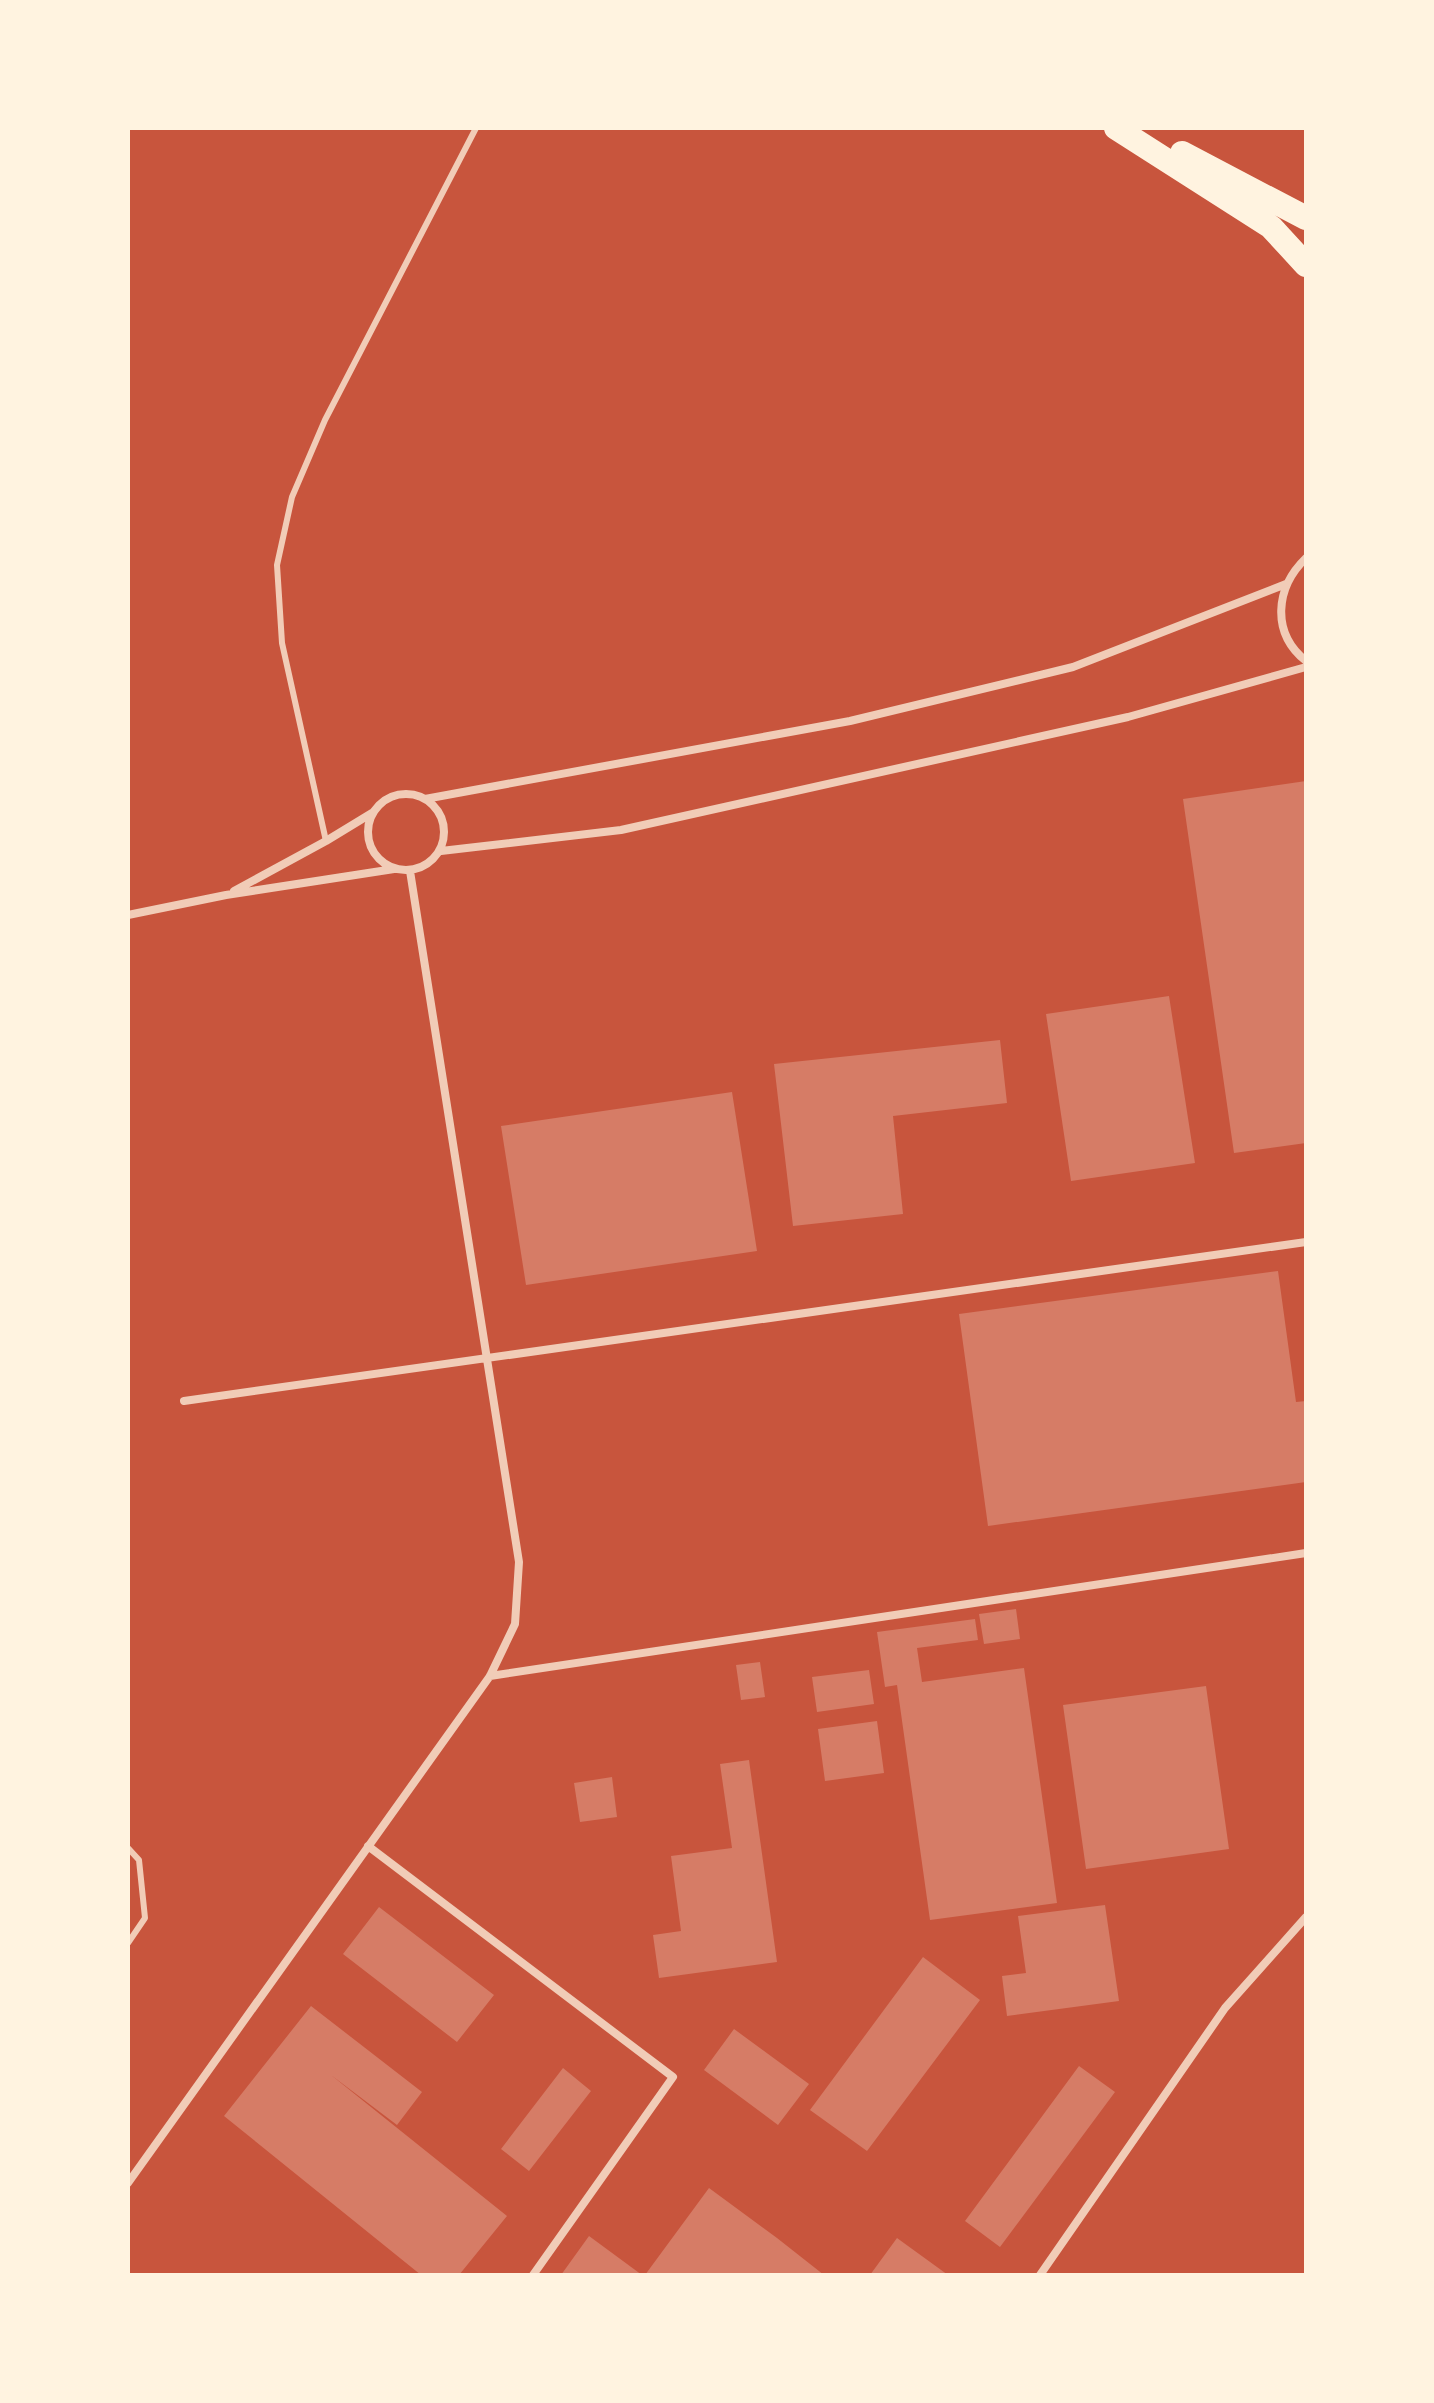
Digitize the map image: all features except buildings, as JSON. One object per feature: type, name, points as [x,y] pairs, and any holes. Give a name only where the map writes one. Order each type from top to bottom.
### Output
[{"type":"highway","points":[[1116,128],[1271,227],[1306,265]]},
{"type":"highway","points":[[1134,128],[1306,218]]},
{"type":"street","points":[[441,851],[621,830],[1128,717],[1306,664],[1292,646],[1282,625],[1281,600],[1286,584],[1306,558]]},
{"type":"street","points":[[425,799],[850,721],[1073,667],[1286,584]]},
{"type":"street","points":[[128,915],[226,895],[423,867],[441,851],[445,827],[442,815],[425,799],[414,794],[402,793],[380,803],[373,813],[368,836],[371,848],[378,858],[394,869]]},
{"type":"street","points":[[226,895],[373,813]]},
{"type":"street","points":[[128,2183],[490,1676],[515,1624],[519,1562],[410,871]]},
{"type":"street","points":[[184,1401],[1306,1242]]},
{"type":"street","points":[[490,1676],[1306,1553]]},
{"type":"street","points":[[368,1846],[673,2077],[533,2275]]},
{"type":"street","points":[[1040,2275],[1225,2008],[1306,1917]]},
{"type":"lane","points":[[326,841],[282,643],[277,565],[292,497],[325,420],[476,128]]},
{"type":"lane","points":[[128,1848],[139,1860],[145,1918],[128,1943]]}]
